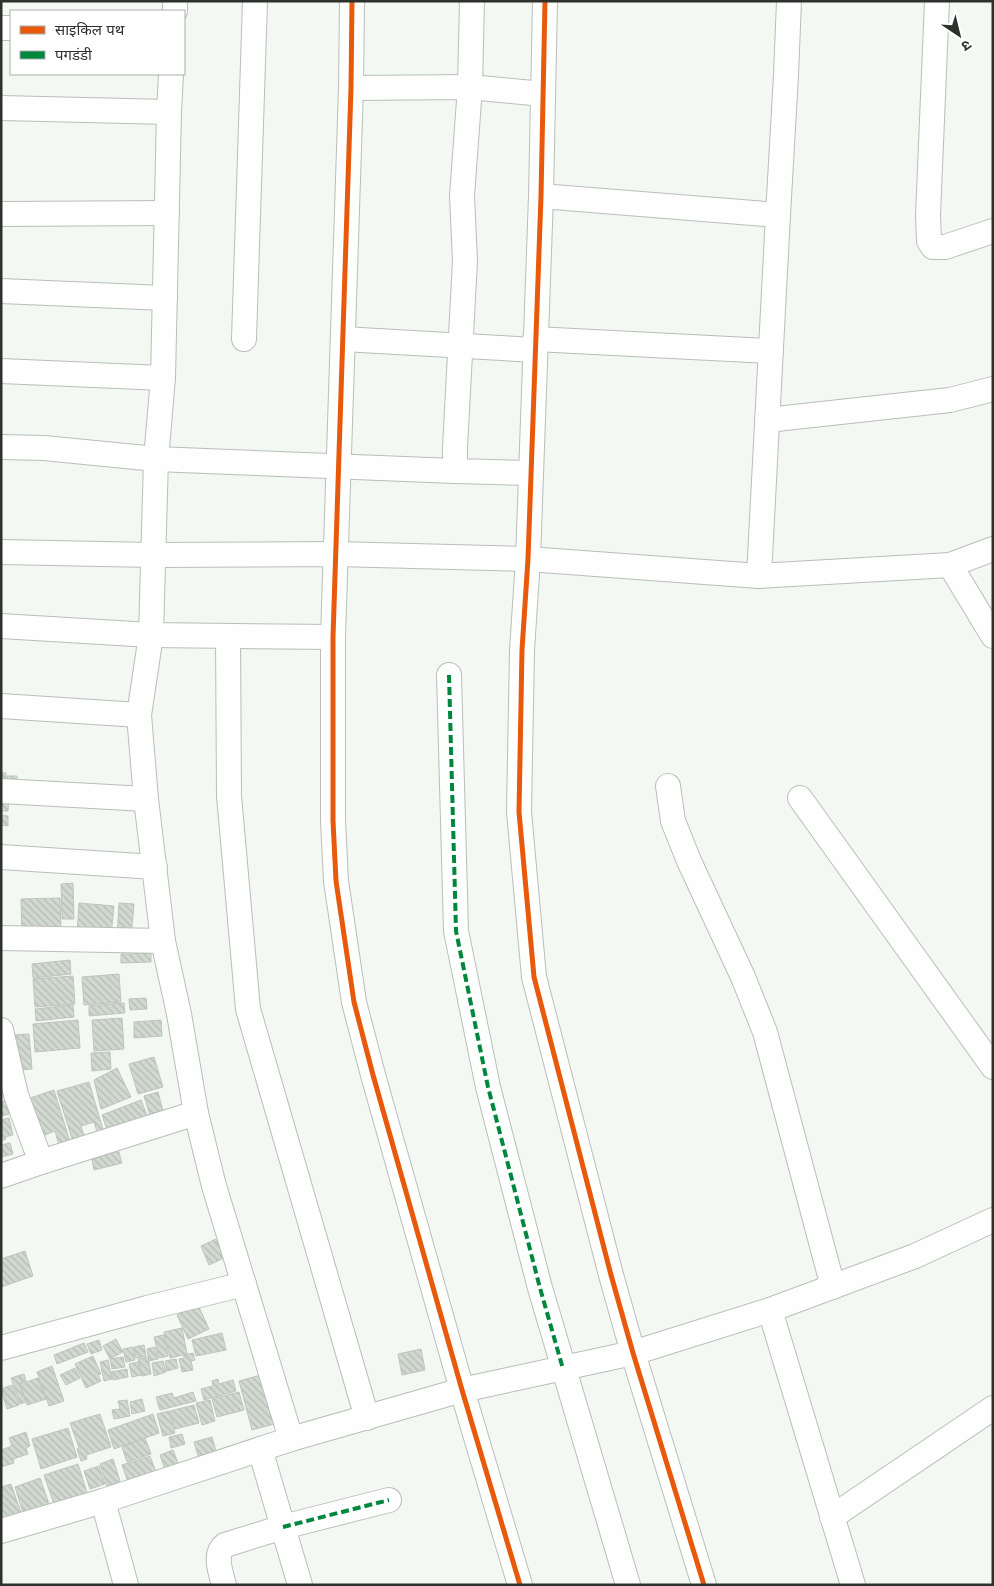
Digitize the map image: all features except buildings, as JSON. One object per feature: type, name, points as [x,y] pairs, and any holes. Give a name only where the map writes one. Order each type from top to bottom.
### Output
[{"type":"street","points":[[244,339],[255,1]]},
{"type":"street","points":[[352,1],[351,88],[333,636],[332,821],[336,881],[354,1002],[462,1390],[520,1585]]},
{"type":"street","points":[[455,471],[465,260],[462,196],[470,87],[472,1]]},
{"type":"street","points":[[545,1],[541,196],[528,559],[522,650],[519,812],[534,977],[611,1275],[704,1585]]},
{"type":"street","points":[[759,576],[789,1]]},
{"type":"street","points":[[937,1],[928,215],[929,241],[933,247],[945,247],[993,231]]},
{"type":"street","points":[[171,75],[163,378],[156,459],[151,635],[138,715],[163,942],[179,1014],[196,1113],[214,1186],[291,1439]]},
{"type":"street","points":[[351,88],[470,87],[543,94]]},
{"type":"street","points":[[1,108],[169,112]]},
{"type":"street","points":[[541,196],[778,215]]},
{"type":"street","points":[[1,214],[167,213]]},
{"type":"street","points":[[1,291],[165,298]]},
{"type":"street","points":[[343,339],[461,346],[535,344],[771,351]]},
{"type":"street","points":[[1,371],[163,378]]},
{"type":"street","points":[[767,420],[950,400],[993,389]]},
{"type":"street","points":[[1,447],[44,448],[156,459],[531,473]]},
{"type":"street","points":[[1,552],[153,555],[336,554],[528,559],[759,576],[950,565],[993,549]]},
{"type":"street","points":[[950,565],[993,636]]},
{"type":"street","points":[[1,626],[151,635],[333,636]]},
{"type":"street","points":[[228,636],[229,796],[248,1009],[367,1418]]},
{"type":"street","points":[[449,676],[456,931],[488,1087],[540,1288],[628,1585]]},
{"type":"street","points":[[1,706],[138,715]]},
{"type":"street","points":[[668,786],[673,821],[689,861],[743,977],[765,1032],[833,1287]]},
{"type":"street","points":[[1,792],[146,799]]},
{"type":"street","points":[[800,798],[993,1067]]},
{"type":"street","points":[[1,858],[154,867]]},
{"type":"street","points":[[1,938],[163,942]]},
{"type":"street","points":[[1,1030],[16,1095],[41,1162]]},
{"type":"street","points":[[1,1176],[196,1113]]},
{"type":"street","points":[[1,1530],[103,1501],[291,1439],[462,1390],[633,1353],[770,1310],[833,1287],[915,1256],[993,1220]]},
{"type":"street","points":[[1,1348],[244,1284]]},
{"type":"street","points":[[770,1310],[853,1585]]},
{"type":"street","points":[[832,1516],[993,1408]]},
{"type":"street","points":[[260,1449],[300,1585]]},
{"type":"street","points":[[224,1585],[219,1564],[221,1548],[225,1545],[283,1527],[390,1500]]},
{"type":"street","points":[[103,1501],[126,1585]]},
{"type":"marked path","points":[[449,675],[456,931],[488,1087],[563,1369]]},
{"type":"marked path","points":[[283,1527],[389,1500]]},
{"type":"cycle path","points":[[352,1],[351,88],[333,637],[333,821],[336,881],[354,1002],[373,1075],[462,1390],[520,1585]]},
{"type":"cycle path","points":[[545,1],[541,196],[528,559],[522,650],[519,812],[534,977],[611,1275],[704,1585]]}]
